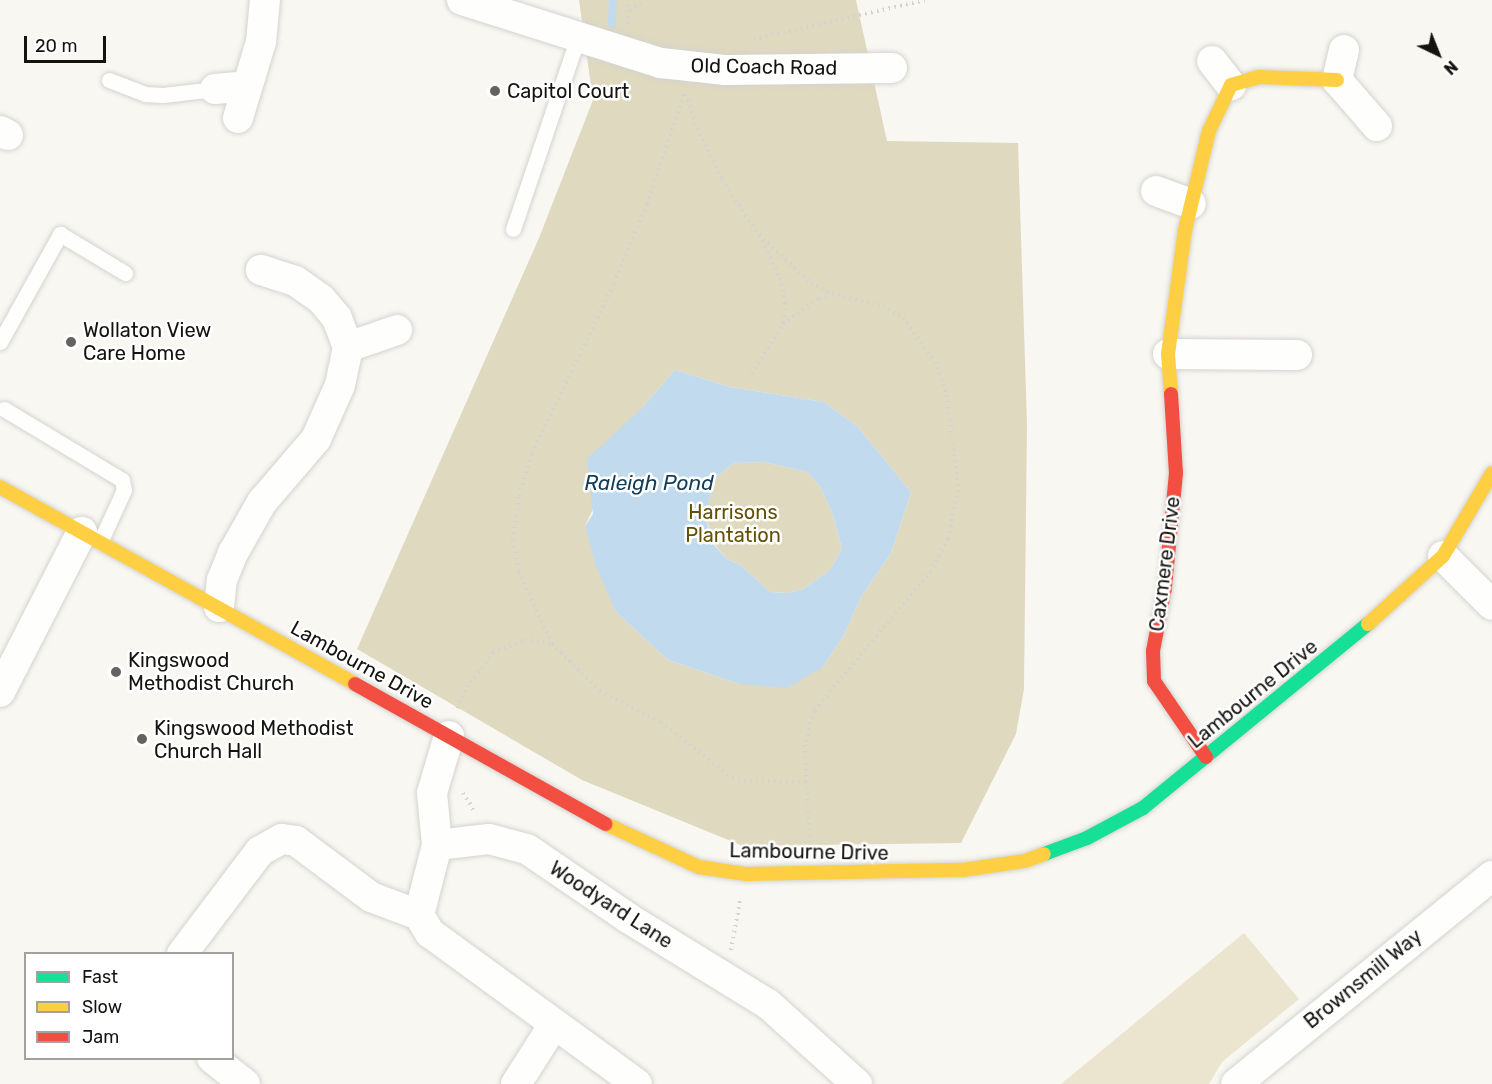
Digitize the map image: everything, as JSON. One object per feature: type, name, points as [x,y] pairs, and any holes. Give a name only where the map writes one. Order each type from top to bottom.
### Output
[{"type":"street","points":[[238,118],[261,42],[265,0]]},
{"type":"street","name":"Old Coach Road","points":[[462,0],[579,34],[661,63],[691,67],[892,68]]},
{"type":"street","points":[[1337,80],[1344,50]]},
{"type":"street","points":[[1212,61],[1231,85],[1259,77],[1337,80],[1377,126]]},
{"type":"street","name":"Caxmere Drive","points":[[1206,757],[1173,714],[1154,681],[1153,651],[1165,588],[1176,473],[1168,354],[1191,204],[1209,130],[1231,85]]},
{"type":"street","points":[[215,89],[248,86]]},
{"type":"street","points":[[1156,190],[1191,204]]},
{"type":"street","points":[[219,607],[222,580],[229,562],[262,502],[316,439],[340,385],[348,347],[338,318],[321,299],[295,281],[261,270]]},
{"type":"street","points":[[348,347],[398,330]]},
{"type":"street","points":[[1168,354],[1297,356]]},
{"type":"street","name":"Lambourne Drive","points":[[0,487],[639,842],[699,867],[746,874],[813,875],[963,870],[1024,861],[1087,838],[1143,808],[1393,603],[1443,556],[1492,473]]},
{"type":"street","points":[[0,692],[91,537]]},
{"type":"street","points":[[1443,556],[1492,605]]},
{"type":"street","points":[[419,915],[437,845],[432,825],[436,779],[449,736]]},
{"type":"street","name":"Woodyard Lane","points":[[437,845],[472,838],[507,841],[527,849],[628,918],[726,978],[797,1027],[857,1084]]},
{"type":"street","points":[[184,952],[260,851],[282,839],[296,841],[371,897],[419,915],[430,933],[553,1026],[638,1084]]},
{"type":"street","name":"Brownsmill Way","points":[[1236,1084],[1492,876]]},
{"type":"street","points":[[516,1084],[553,1026]]},
{"type":"street","points":[[213,1060],[245,1084]]},
{"type":"lane","points":[[513,229],[579,34]]},
{"type":"lane","points":[[109,80],[145,94],[163,95],[215,89]]},
{"type":"lane","points":[[0,342],[60,234],[125,273]]},
{"type":"lane","points":[[4,409],[122,480],[124,490],[91,537]]},
{"type":"path","points":[[629,11],[645,0]]},
{"type":"path","name":"Old Coach Road","points":[[751,39],[925,0]]},
{"type":"path","points":[[783,324],[785,303],[780,278],[759,235],[711,158],[690,112],[686,87],[647,204],[614,284],[532,453],[519,496],[513,540],[518,571],[552,645],[600,691],[661,722],[727,774],[744,781],[809,783]]},
{"type":"path","points":[[759,235],[792,269],[832,294],[883,306],[903,318],[918,334],[935,362],[947,395],[958,490],[948,539],[931,571],[814,711],[805,745],[813,875]]},
{"type":"path","points":[[752,374],[783,324],[813,302],[832,294]]},
{"type":"path","points":[[449,736],[467,687],[493,653],[525,640],[552,645]]},
{"type":"path","points":[[436,779],[461,790],[488,831],[507,841]]},
{"type":"path","points":[[726,978],[746,874]]},
{"type":"shaded area","points":[[1244,933],[1299,999],[1222,1062],[1209,1084],[1061,1084]]},
{"type":"green space","name":"Harrisons Plantation","points":[[579,0],[856,0],[887,141],[1018,143],[1027,423],[1024,689],[1016,734],[961,843],[743,846],[582,780],[357,649],[539,238],[593,100]],"holes":[[[675,370],[730,387],[824,402],[857,426],[911,492],[891,553],[861,597],[844,635],[823,667],[739,684],[668,660],[616,612],[585,526],[642,408]]]},
{"type":"green space","points":[[765,462],[807,472],[820,486],[833,515],[842,549],[830,570],[803,589],[787,593],[770,592],[741,565],[727,559],[715,545],[705,515],[715,478],[734,463]]},
{"type":"water","name":"Raleigh Pond","points":[[675,370],[730,387],[824,402],[857,426],[911,492],[891,553],[861,597],[844,635],[823,667],[787,688],[739,684],[668,660],[616,612],[596,566],[585,526],[593,514],[587,459],[642,408]],"holes":[[[765,462],[807,472],[820,486],[833,515],[842,549],[830,570],[803,589],[787,593],[770,592],[741,565],[727,559],[714,545],[705,516],[715,478],[734,463]]]},
{"type":"waterway","points":[[612,24],[613,0]]},
{"type":"traffic: fast","points":[[1044,854],[1087,838],[1143,808],[1368,624]]},
{"type":"traffic: slow","points":[[1171,394],[1168,354],[1185,230],[1209,131],[1231,85],[1259,77],[1337,80]]},
{"type":"traffic: slow","points":[[1368,624],[1443,556],[1492,473]]},
{"type":"traffic: slow","points":[[0,487],[355,684]]},
{"type":"traffic: slow","points":[[606,824],[699,867],[746,874],[963,870],[1025,861],[1044,854]]},
{"type":"traffic: jam","points":[[1171,394],[1176,473],[1165,588],[1153,651],[1154,681],[1206,757]]},
{"type":"traffic: jam","points":[[355,684],[606,824]]},
{"type":"place","name":"Capitol Court","points":[[495,91]]},
{"type":"place","name":"Wollaton View Care Home","points":[[71,342]]},
{"type":"place","name":"Kingswood Methodist Church","points":[[116,672]]},
{"type":"place","name":"Kingswood Methodist Church Hall","points":[[142,739]]}]
